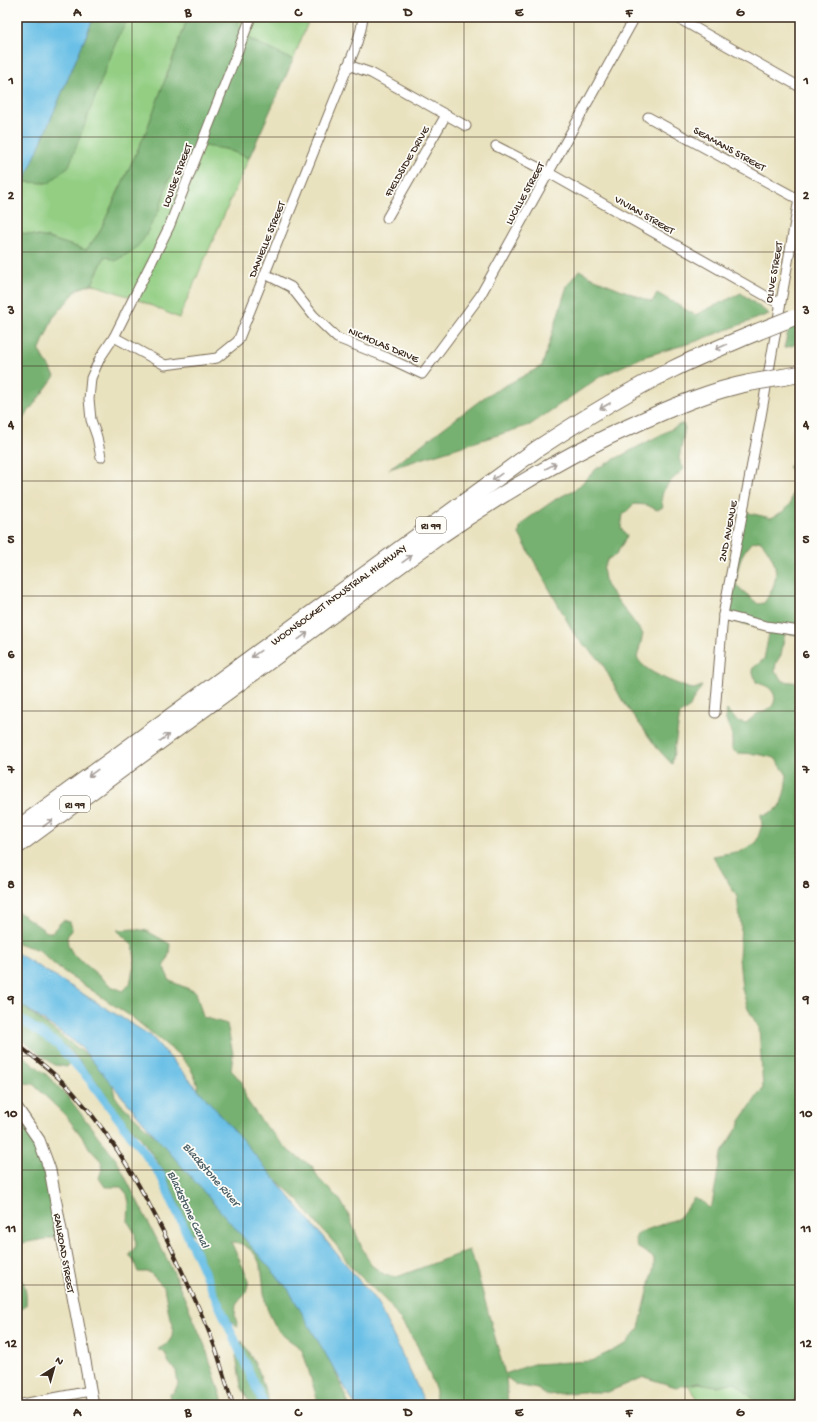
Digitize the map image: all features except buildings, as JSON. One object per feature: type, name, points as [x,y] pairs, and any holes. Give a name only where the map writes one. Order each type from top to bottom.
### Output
[{"type":"highway","name":"WOONSOCKET INDUSTRIAL HIGHWAY","points":[[17,846],[129,756],[536,449],[591,414],[646,382],[757,332],[796,317]]},
{"type":"highway","name":"WOONSOCKET INDUSTRIAL HIGHWAY","points":[[17,829],[129,756],[438,536],[498,497],[573,454],[631,426],[706,394],[750,383],[800,374]]},
{"type":"street","name":"LOUISE STREET","points":[[101,457],[97,437],[91,420],[89,399],[91,378],[100,358],[114,337],[169,227],[251,17]]},
{"type":"street","name":"DANIELLE STREET","points":[[114,337],[165,365],[217,358],[238,341],[348,65],[361,29],[363,17]]},
{"type":"street","name":"LUCILLE STREET","points":[[422,374],[480,296],[635,17]]},
{"type":"street","points":[[676,17],[800,87]]},
{"type":"street","points":[[348,65],[371,73],[466,126]]},
{"type":"street","name":"FIELDSIDE DRIVE","points":[[387,218],[446,115]]},
{"type":"street","name":"SEAMANS STREET","points":[[648,117],[800,198]]},
{"type":"street","name":"VIVIAN STREET","points":[[496,146],[548,173],[780,304]]},
{"type":"street","name":"OLIVE STREET","points":[[771,355],[800,198]]},
{"type":"street","name":"NICHOLAS DRIVE","points":[[265,274],[291,287],[313,315],[337,338],[388,358],[422,374]]},
{"type":"street","name":"2ND AVENUE","points":[[715,713],[723,615],[771,355]]},
{"type":"street","points":[[723,615],[766,626],[800,631]]},
{"type":"street","name":"RAILROAD STREET","points":[[17,1108],[39,1140],[50,1170],[93,1405]]},
{"type":"street","points":[[17,1405],[90,1391]]},
{"type":"street","points":[[798,1405],[800,1399]]},
{"type":"green space","points":[[94,17],[129,17],[116,42],[69,166],[49,183],[24,182]]},
{"type":"green space","points":[[129,17],[188,17],[146,132],[99,233],[86,250],[48,238],[17,232],[17,199],[24,182],[49,183]]},
{"type":"green space","points":[[188,17],[240,17],[238,26],[245,37],[293,60],[249,158],[226,149],[198,145],[168,181],[160,208],[143,240],[134,250],[115,261],[105,256],[92,284],[78,289],[53,318],[39,351],[55,376],[20,423],[17,434],[17,232],[48,238],[86,250],[99,233],[146,132]]},
{"type":"green space","points":[[240,17],[310,17],[293,60],[245,37],[237,26]]},
{"type":"green space","points":[[198,145],[226,149],[249,158],[179,318],[139,300],[92,284],[105,256],[160,208],[168,181]]},
{"type":"green space","points":[[579,270],[595,279],[652,302],[657,293],[695,315],[741,293],[769,314],[694,342],[643,357],[601,376],[530,425],[389,469],[486,396],[542,366],[567,286]]},
{"type":"green space","points":[[800,324],[800,343],[784,348],[789,328]]},
{"type":"green space","points":[[683,424],[685,428],[679,459],[684,469],[667,485],[664,490],[662,495],[663,507],[657,510],[647,505],[634,504],[623,515],[621,528],[627,536],[616,555],[608,559],[603,568],[606,585],[643,634],[637,658],[641,664],[653,673],[688,688],[694,689],[702,686],[690,707],[680,714],[672,764],[657,748],[622,700],[601,661],[576,637],[519,534],[520,527],[526,520],[556,499],[576,489],[596,469]]},
{"type":"green space","points":[[800,453],[800,635],[785,633],[781,655],[776,663],[775,671],[783,681],[800,683],[800,693],[798,694],[795,709],[800,725],[800,1397],[798,1405],[760,1405],[735,1382],[717,1386],[698,1383],[676,1387],[644,1377],[608,1392],[581,1392],[546,1395],[537,1389],[517,1385],[506,1377],[508,1405],[435,1405],[436,1392],[417,1345],[389,1304],[350,1266],[336,1245],[299,1201],[260,1165],[202,1101],[196,1080],[190,1067],[179,1055],[133,1018],[57,967],[39,950],[17,943],[17,911],[47,932],[52,932],[63,920],[70,922],[72,928],[67,937],[68,945],[73,954],[111,986],[123,991],[130,984],[135,960],[133,946],[117,930],[135,929],[147,931],[170,944],[169,954],[164,968],[170,981],[196,992],[203,1017],[227,1024],[233,1054],[231,1070],[242,1082],[246,1099],[262,1122],[290,1152],[313,1167],[318,1178],[340,1200],[371,1265],[385,1275],[397,1277],[469,1250],[476,1268],[505,1374],[533,1364],[591,1361],[626,1344],[639,1328],[654,1267],[654,1258],[637,1247],[635,1239],[638,1233],[679,1218],[694,1198],[703,1202],[709,1208],[712,1205],[721,1154],[740,1124],[740,1121],[763,1088],[759,1028],[748,1009],[742,989],[739,958],[741,926],[737,897],[713,856],[741,851],[756,843],[762,825],[761,814],[766,815],[780,807],[785,790],[787,775],[775,758],[757,754],[737,753],[732,749],[732,734],[725,718],[727,710],[737,721],[746,723],[758,713],[767,710],[774,704],[775,700],[772,691],[767,686],[756,682],[752,669],[764,659],[770,629],[726,620],[740,511],[771,518],[784,511],[790,504],[796,479],[793,471],[788,467]],"holes":[[[761,541],[767,549],[776,571],[775,579],[764,603],[758,604],[736,585],[740,562],[744,552],[752,542]]]},
{"type":"green space","points":[[17,1002],[101,1066],[111,1079],[115,1096],[120,1103],[249,1223],[325,1339],[335,1371],[349,1405],[319,1405],[303,1352],[298,1346],[282,1335],[274,1323],[266,1305],[263,1278],[259,1261],[255,1254],[242,1244],[231,1242],[249,1280],[246,1292],[236,1305],[235,1316],[238,1327],[221,1312],[199,1256],[196,1234],[185,1232],[185,1219],[163,1170],[141,1138],[121,1117],[96,1081],[69,1049],[17,1012]]},
{"type":"green space","points":[[17,1019],[61,1051],[70,1063],[67,1067],[54,1065],[17,1036]]},
{"type":"green space","points":[[17,1051],[46,1074],[68,1097],[117,1161],[173,1271],[205,1346],[224,1405],[169,1405],[171,1402],[169,1395],[174,1392],[178,1385],[176,1371],[169,1363],[165,1353],[158,1349],[167,1344],[172,1337],[173,1324],[169,1314],[164,1287],[149,1272],[138,1272],[133,1259],[129,1255],[136,1246],[135,1233],[128,1222],[129,1203],[127,1194],[121,1187],[105,1187],[99,1178],[102,1169],[101,1161],[89,1148],[66,1116],[33,1084],[17,1082]]},
{"type":"green space","points":[[17,1113],[34,1141],[40,1156],[49,1186],[58,1234],[56,1237],[17,1244]]},
{"type":"green space","points":[[17,1274],[20,1274],[23,1282],[26,1293],[26,1305],[18,1312],[17,1321]]},
{"type":"green space","points":[[242,1341],[258,1369],[270,1405],[251,1405],[241,1386],[236,1356]]},
{"type":"green space","points":[[735,1382],[760,1405],[700,1405],[696,1396],[688,1385],[698,1383],[717,1386]]},
{"type":"water","points":[[22,17],[94,17],[17,199],[17,26]]},
{"type":"water","name":"Blackstone River","points":[[17,953],[151,1036],[240,1137],[377,1302],[426,1405],[355,1405],[288,1289],[151,1131],[79,1045],[17,1002]]},
{"type":"waterway","name":"Blackstone Canal","points":[[17,1017],[57,1044],[89,1079],[160,1174],[264,1405]]},
{"type":"railway","points":[[17,1044],[53,1073],[72,1091],[105,1132],[133,1176],[158,1222],[201,1312],[218,1356],[233,1405]]}]
